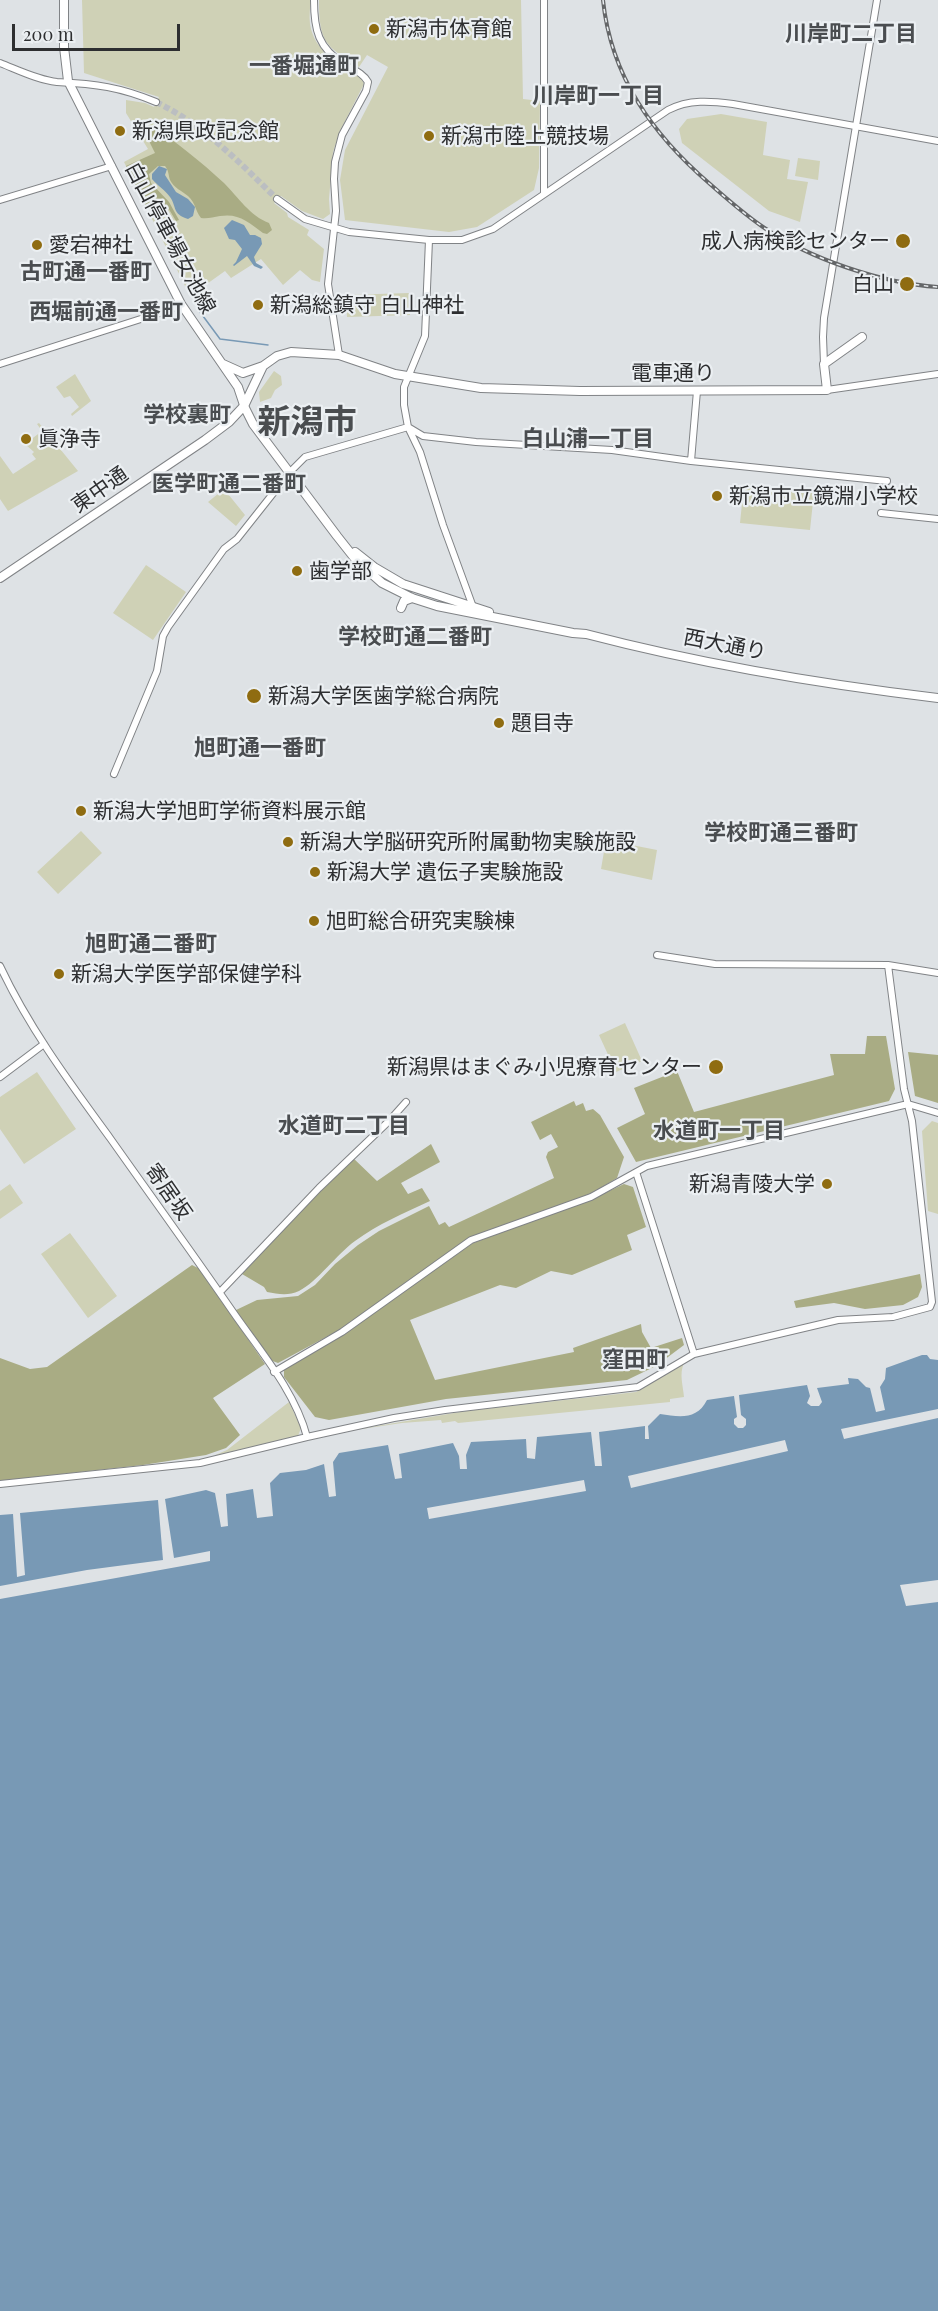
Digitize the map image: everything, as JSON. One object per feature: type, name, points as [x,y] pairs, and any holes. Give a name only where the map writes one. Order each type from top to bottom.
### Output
[{"type":"highway","name":"西大通り","points":[[244,406],[253,424],[337,536],[369,573],[382,583],[412,598],[474,610]]},
{"type":"highway","name":"東中通","points":[[0,578],[205,440],[229,422],[244,406]]},
{"type":"highway","name":"西大通り","points":[[337,536],[374,567],[403,584],[506,619],[851,688],[938,698]]},
{"type":"highway","points":[[401,608],[404,600],[412,598]]},
{"type":"main road","name":"白山停車場女池線","points":[[64,0],[64,47],[68,81],[181,304],[238,387],[244,406]]},
{"type":"main road","points":[[827,390],[824,364],[862,337]]},
{"type":"main road","name":"電車通り","points":[[222,364],[243,373],[263,366],[273,358],[285,353],[339,355],[408,377],[452,385],[497,389],[827,390]]},
{"type":"main road","points":[[244,406],[263,366]]},
{"type":"street","points":[[314,0],[314,24],[321,42],[334,57],[362,74],[368,82],[342,135],[336,153],[334,179],[336,211],[328,284],[339,355]]},
{"type":"street","points":[[544,0],[544,193]]},
{"type":"street","points":[[824,364],[824,318],[876,0]]},
{"type":"street","points":[[0,63],[40,78],[56,82],[105,85],[138,94],[156,102]]},
{"type":"street","points":[[277,199],[305,219],[334,229],[429,240],[462,240],[493,229],[668,110],[702,101],[722,102],[938,141]]},
{"type":"street","points":[[0,200],[112,166]]},
{"type":"street","points":[[429,240],[425,336],[408,377],[404,398],[408,427],[420,452],[443,525],[474,610]]},
{"type":"street","points":[[0,364],[169,310],[181,304]]},
{"type":"street","name":"電車通り","points":[[827,390],[938,374]]},
{"type":"street","points":[[691,461],[697,391]]},
{"type":"street","points":[[114,774],[157,671],[163,636],[168,627],[224,549],[237,539],[290,472],[305,457],[408,427],[423,436],[476,442],[612,450],[691,461],[887,481]]},
{"type":"street","points":[[881,513],[938,519]]},
{"type":"street","points":[[657,955],[715,964],[888,965],[938,973]]},
{"type":"street","points":[[0,1484],[200,1463],[307,1437],[445,1410],[638,1387],[694,1354],[837,1320],[893,1317],[927,1309],[932,1305],[912,1121],[888,965]]},
{"type":"street","name":"寄居坂","points":[[0,966],[11,990],[44,1044],[274,1372],[297,1409],[307,1437]]},
{"type":"street","points":[[0,1077],[44,1044]]},
{"type":"street","points":[[220,1292],[319,1188],[389,1122],[406,1102]]},
{"type":"street","points":[[274,1372],[342,1332],[471,1240],[591,1197],[647,1166],[908,1104],[938,1113]]},
{"type":"street","points":[[636,1172],[694,1354]]},
{"type":"green space","points":[[82,0],[311,0],[310,24],[317,42],[336,62],[361,76],[364,84],[340,131],[333,152],[330,214],[323,219],[302,211],[281,196],[274,203],[287,213],[288,217],[309,230],[307,235],[324,249],[320,282],[312,280],[300,270],[283,285],[261,259],[231,278],[225,271],[190,296],[124,162],[148,149],[126,113],[126,100],[154,107],[159,97],[84,73]]},
{"type":"green space","points":[[319,0],[521,0],[523,99],[540,101],[539,168],[534,190],[477,227],[449,232],[345,220],[340,180],[345,150],[388,67],[367,55],[359,67],[331,48],[320,25]]},
{"type":"green space","points":[[721,114],[767,122],[763,155],[790,160],[787,179],[808,182],[800,222],[769,211],[682,143],[679,129],[687,119]]},
{"type":"green space","points":[[149,125],[206,167],[250,211],[269,223],[272,230],[267,234],[263,233],[243,219],[233,216],[201,218],[191,199],[172,183],[165,166],[158,166],[149,174],[151,183],[169,202],[179,220],[176,221],[167,206],[159,202],[158,207],[153,210],[145,204],[126,166],[155,153],[143,129]]},
{"type":"green space","points":[[798,158],[820,161],[818,180],[795,176]]},
{"type":"green space","points":[[409,293],[410,315],[347,317],[346,295]]},
{"type":"green space","points":[[274,371],[281,376],[282,385],[275,390],[271,398],[260,402],[259,392]]},
{"type":"green space","points":[[75,374],[91,401],[72,416],[71,414],[79,407],[70,396],[64,398],[56,387]]},
{"type":"green space","points":[[39,423],[78,471],[8,511],[0,499],[0,456],[13,474],[36,459],[32,454],[34,452],[25,444],[42,431],[37,424]]},
{"type":"green space","points":[[744,484],[814,492],[810,530],[740,523]]},
{"type":"green space","points":[[224,489],[245,515],[236,526],[208,502]]},
{"type":"green space","points":[[146,565],[186,592],[153,640],[113,613]]},
{"type":"green space","points":[[81,831],[102,853],[58,894],[37,872]]},
{"type":"green space","points":[[606,840],[657,850],[652,880],[601,869]]},
{"type":"green space","points":[[625,1023],[642,1061],[616,1072],[599,1035]]},
{"type":"green space","points":[[867,1036],[886,1036],[895,1089],[889,1101],[636,1162],[617,1128],[645,1114],[634,1088],[677,1071],[694,1112],[834,1075],[830,1054],[865,1054]]},
{"type":"green space","points":[[908,1052],[938,1055],[938,1103],[915,1096]]},
{"type":"green space","points":[[37,1072],[76,1129],[24,1164],[0,1129],[0,1097]]},
{"type":"green space","points":[[574,1101],[576,1106],[583,1103],[586,1111],[593,1109],[600,1115],[624,1157],[617,1178],[589,1195],[470,1238],[341,1329],[278,1363],[270,1360],[234,1311],[257,1300],[298,1296],[315,1285],[358,1245],[379,1231],[429,1206],[439,1225],[445,1222],[449,1227],[554,1178],[546,1157],[548,1152],[558,1147],[551,1134],[540,1140],[531,1122]]},
{"type":"green space","points":[[932,1121],[938,1123],[938,1214],[928,1211],[922,1131]]},
{"type":"green space","points":[[431,1144],[440,1162],[401,1183],[408,1194],[422,1188],[430,1201],[391,1219],[364,1235],[306,1287],[291,1294],[267,1292],[264,1287],[242,1274],[351,1156],[377,1181]]},
{"type":"green space","points":[[10,1184],[23,1203],[0,1219],[0,1191]]},
{"type":"green space","points":[[624,1184],[633,1187],[646,1227],[627,1235],[632,1250],[572,1275],[551,1271],[516,1288],[500,1285],[410,1320],[435,1380],[574,1352],[573,1348],[641,1324],[642,1332],[651,1348],[682,1338],[684,1345],[656,1366],[627,1380],[446,1399],[329,1420],[315,1417],[284,1377],[284,1370],[343,1334],[473,1243],[592,1199]]},
{"type":"green space","points":[[70,1233],[117,1296],[88,1318],[41,1254]]},
{"type":"green space","points":[[192,1265],[200,1269],[265,1364],[213,1398],[240,1435],[226,1448],[206,1455],[143,1465],[0,1481],[0,1358],[30,1369],[47,1367]]},
{"type":"green space","points":[[920,1274],[922,1287],[918,1297],[903,1305],[865,1309],[834,1303],[796,1308],[794,1301]]},
{"type":"green space","points":[[684,1363],[682,1375],[684,1397],[670,1399],[670,1402],[458,1423],[455,1421],[442,1423],[441,1420],[402,1423],[335,1433],[466,1411],[636,1392]]},
{"type":"green space","points":[[289,1402],[301,1428],[298,1436],[213,1456],[227,1450]]},
{"type":"water","points":[[159,166],[167,169],[165,175],[176,192],[188,199],[195,207],[193,216],[188,219],[179,215],[170,197],[152,179],[152,174]]},
{"type":"water","points":[[232,220],[244,225],[250,235],[261,238],[262,244],[254,257],[256,263],[263,267],[261,269],[254,266],[247,256],[233,265],[242,249],[235,240],[229,239],[224,228]]},
{"type":"water","points":[[922,1355],[938,1360],[938,1409],[841,1429],[844,1439],[938,1418],[938,1580],[900,1585],[906,1606],[938,1602],[938,2311],[0,2311],[0,1599],[210,1561],[210,1551],[174,1558],[165,1499],[206,1490],[215,1493],[221,1527],[228,1526],[226,1494],[253,1489],[257,1518],[273,1516],[270,1483],[280,1473],[306,1470],[324,1464],[329,1497],[336,1496],[333,1462],[339,1453],[388,1445],[395,1479],[402,1478],[399,1454],[453,1443],[459,1456],[460,1469],[467,1469],[466,1455],[471,1442],[526,1439],[527,1458],[535,1459],[537,1437],[591,1432],[595,1466],[602,1466],[599,1432],[645,1426],[645,1439],[649,1439],[648,1426],[660,1414],[687,1416],[698,1411],[707,1400],[734,1396],[737,1417],[734,1419],[734,1424],[738,1428],[743,1428],[746,1425],[746,1419],[741,1415],[739,1395],[807,1385],[810,1396],[807,1403],[811,1406],[819,1406],[822,1402],[817,1388],[849,1384],[848,1378],[858,1379],[870,1388],[876,1412],[885,1410],[880,1387],[885,1379],[886,1368]]},
{"type":"water","points":[[158,1500],[163,1560],[87,1570],[0,1586],[0,1515],[13,1514],[17,1577],[25,1575],[20,1513]]},
{"type":"pier","points":[[785,1440],[788,1451],[631,1488],[628,1476]]},
{"type":"pier","points":[[584,1480],[586,1491],[429,1519],[427,1508]]},
{"type":"waterway","points":[[200,312],[220,339],[268,345]]},
{"type":"tunnel","points":[[156,102],[206,133],[277,199]]},
{"type":"railway","points":[[603,0],[615,54],[638,102],[670,145],[729,201],[782,239],[824,259],[870,275],[916,285],[938,287]]},
{"type":"place","name":"新潟市体育館","points":[[374,29]]},
{"type":"place","name":"新潟県政記念館","points":[[120,131]]},
{"type":"place","name":"新潟市陸上競技場","points":[[429,136]]},
{"type":"place","name":"成人病検診センター","points":[[903,241]]},
{"type":"place","name":"愛宕神社","points":[[37,245]]},
{"type":"place","name":"白山","points":[[907,284]]},
{"type":"place","name":"新潟総鎮守 白山神社","points":[[258,305]]},
{"type":"place","name":"眞浄寺","points":[[26,439]]},
{"type":"place","name":"新潟市立鏡淵小学校","points":[[717,496]]},
{"type":"place","name":"歯学部","points":[[297,571]]},
{"type":"place","name":"新潟大学医歯学総合病院","points":[[254,696]]},
{"type":"place","name":"題目寺","points":[[499,723]]},
{"type":"place","name":"新潟大学旭町学術資料展示館","points":[[81,811]]},
{"type":"place","name":"新潟大学脳研究所附属動物実験施設","points":[[288,842]]},
{"type":"place","name":"新潟大学 遺伝子実験施設","points":[[315,872]]},
{"type":"place","name":"旭町総合研究実験棟","points":[[314,921]]},
{"type":"place","name":"新潟大学医学部保健学科","points":[[59,974]]},
{"type":"place","name":"新潟県はまぐみ小児療育センター","points":[[716,1067]]},
{"type":"place","name":"新潟青陵大学","points":[[827,1184]]},
{"type":"district","name":"川岸町二丁目","points":[[851,34]]},
{"type":"district","name":"一番堀通町","points":[[304,66]]},
{"type":"district","name":"川岸町一丁目","points":[[598,96]]},
{"type":"district","name":"古町通一番町","points":[[86,272]]},
{"type":"district","name":"西堀前通一番町","points":[[106,312]]},
{"type":"district","name":"学校裏町","points":[[187,415]]},
{"type":"district","name":"新潟市","points":[[307,423]]},
{"type":"district","name":"白山浦一丁目","points":[[588,439]]},
{"type":"district","name":"医学町通二番町","points":[[229,484]]},
{"type":"district","name":"学校町通二番町","points":[[415,637]]},
{"type":"district","name":"旭町通一番町","points":[[260,748]]},
{"type":"district","name":"学校町通三番町","points":[[781,833]]},
{"type":"district","name":"旭町通二番町","points":[[151,944]]},
{"type":"district","name":"水道町二丁目","points":[[344,1126]]},
{"type":"district","name":"水道町一丁目","points":[[719,1131]]},
{"type":"district","name":"窪田町","points":[[635,1360]]}]
